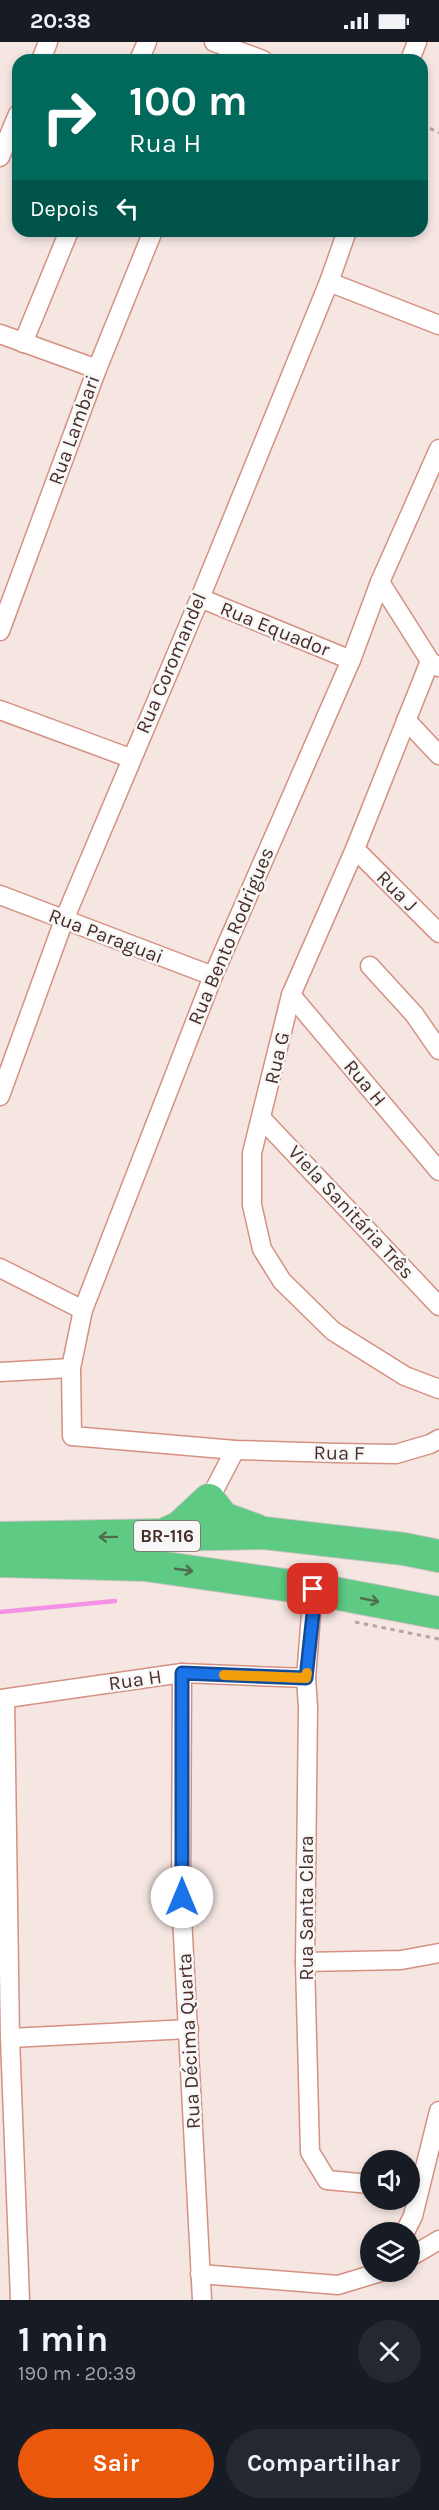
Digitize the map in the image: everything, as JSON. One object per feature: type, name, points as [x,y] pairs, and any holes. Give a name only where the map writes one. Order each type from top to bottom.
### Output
[{"type":"highway","points":[[160,1536],[180,1527],[209,1500],[218,1513],[232,1523],[264,1533]]},
{"type":"highway","name":"BR-116","points":[[0,1538],[264,1533],[404,1549],[439,1556]]},
{"type":"highway","points":[[313,1589],[321,1562],[334,1542]]},
{"type":"highway","points":[[404,1549],[439,1542]]},
{"type":"highway","name":"BR-116","points":[[0,1561],[145,1565],[313,1589],[439,1613]]},
{"type":"street","points":[[223,48],[243,54]]},
{"type":"street","points":[[1,150],[12,127]]},
{"type":"street","points":[[23,343],[67,237]]},
{"type":"street","name":"Rua Lambari","points":[[0,631],[97,369],[151,237]]},
{"type":"street","name":"Rua Coromandel","points":[[0,1096],[64,920],[130,758],[200,598],[329,282],[345,237]]},
{"type":"street","points":[[329,282],[439,325]]},
{"type":"street","points":[[0,334],[97,369]]},
{"type":"street","name":"Rua Bento Rodrigues","points":[[72,1436],[71,1368],[83,1310],[213,976],[351,660],[381,582],[439,449]]},
{"type":"street","points":[[381,582],[434,665]]},
{"type":"street","name":"Rua Equador","points":[[200,598],[351,660]]},
{"type":"street","name":"Rua G","points":[[434,665],[406,720],[356,849],[291,995],[252,1153],[252,1205],[262,1249],[282,1281],[333,1331],[405,1376],[439,1389]]},
{"type":"street","points":[[0,710],[130,758]]},
{"type":"street","points":[[406,720],[439,755]]},
{"type":"street","name":"Rua J","points":[[356,849],[439,933]]},
{"type":"street","name":"Rua Paraguai","points":[[0,895],[213,976]]},
{"type":"street","points":[[370,966],[414,1014],[439,1050]]},
{"type":"street","name":"Rua H","points":[[291,995],[439,1171]]},
{"type":"street","points":[[414,1014],[439,1029]]},
{"type":"street","name":"Viela Sanitária Três","points":[[262,1119],[439,1306]]},
{"type":"street","points":[[0,1268],[83,1310]]},
{"type":"street","points":[[0,1372],[71,1368]]},
{"type":"street","name":"Rua F","points":[[72,1436],[236,1450],[396,1454],[439,1439]]},
{"type":"street","points":[[209,1500],[236,1450]]},
{"type":"street","name":"Rua Santa Clara","points":[[313,1589],[313,1614],[306,1678],[308,1707],[305,1962],[310,2152],[327,2180],[360,2183]]},
{"type":"street","name":"Rua H","points":[[3,1699],[182,1673],[306,1678]]},
{"type":"street","name":"Rua Décima Quarta","points":[[182,1673],[182,1897],[202,2300]]},
{"type":"street","points":[[3,1699],[10,2038],[20,2300]]},
{"type":"street","points":[[305,1962],[401,1960],[439,1953]]},
{"type":"street","points":[[10,2038],[189,2029]]},
{"type":"street","points":[[420,2167],[439,2112]]},
{"type":"street","points":[[420,2251],[439,2240]]},
{"type":"street","points":[[200,2274],[338,2285],[360,2278]]},
{"type":"waterway","points":[[0,1612],[115,1601]]},
{"type":"slow traffic","points":[[224,1675],[306,1678],[307,1673]]},
{"type":"route","points":[[182,1897],[182,1673],[306,1678],[313,1614],[313,1589]]}]
